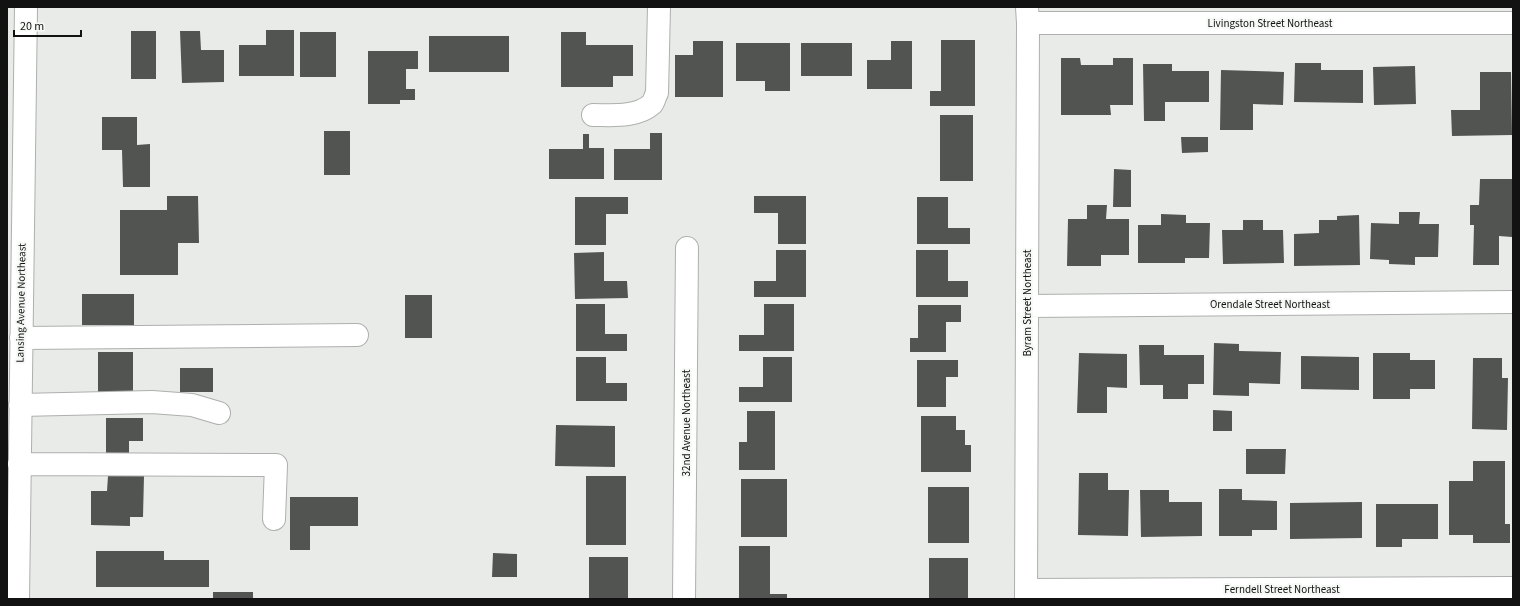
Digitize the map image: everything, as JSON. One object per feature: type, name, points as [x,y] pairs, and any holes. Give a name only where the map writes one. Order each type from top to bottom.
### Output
[{"type":"street","name":"Lansing Avenue Northeast","points":[[18,599],[13,501],[19,464],[26,7]]},
{"type":"street","points":[[593,115],[624,115],[640,111],[653,104],[657,93],[658,7]]},
{"type":"street","name":"Livingston Street Northeast","points":[[1027,15],[1513,23]]},
{"type":"street","name":"Byram Street Northeast","points":[[1026,594],[1027,15]]},
{"type":"street","name":"32nd Avenue Northeast","points":[[684,599],[687,248]]},
{"type":"street","name":"Orendale Street Northeast","points":[[1027,306],[1513,302]]},
{"type":"street","points":[[21,338],[357,336]]},
{"type":"street","points":[[20,405],[152,402],[192,404],[219,413]]},
{"type":"street","points":[[19,464],[276,465],[274,519]]},
{"type":"street","name":"Ferndell Street Northeast","points":[[1026,594],[1513,588]]},
{"type":"building","points":[[266,30],[294,30],[294,76],[239,76],[239,45],[266,45]]},
{"type":"building","points":[[131,31],[156,31],[156,79],[131,79]]},
{"type":"building","points":[[180,31],[200,31],[201,50],[224,50],[224,82],[182,83]]},
{"type":"building","points":[[300,32],[336,32],[336,77],[300,77]]},
{"type":"building","points":[[561,32],[586,32],[586,45],[633,45],[633,76],[613,76],[613,87],[561,87]]},
{"type":"building","points":[[429,36],[509,36],[509,72],[429,72]]},
{"type":"building","points":[[941,40],[975,40],[975,106],[930,106],[930,91],[941,91]]},
{"type":"building","points":[[693,41],[723,41],[723,97],[675,97],[675,55],[693,55]]},
{"type":"building","points":[[891,41],[912,41],[912,89],[867,89],[867,60],[891,60]]},
{"type":"building","points":[[736,43],[790,43],[790,91],[765,91],[765,81],[736,81]]},
{"type":"building","points":[[801,43],[852,43],[852,76],[801,76]]},
{"type":"building","points":[[368,51],[418,51],[418,69],[406,69],[406,89],[415,89],[415,100],[400,100],[400,104],[368,104]]},
{"type":"building","points":[[1061,58],[1080,58],[1081,65],[1113,65],[1113,58],[1133,58],[1133,105],[1110,105],[1111,115],[1061,115]]},
{"type":"building","points":[[1295,63],[1321,63],[1321,70],[1363,70],[1363,103],[1294,102]]},
{"type":"building","points":[[1143,64],[1172,64],[1172,71],[1209,71],[1209,102],[1165,102],[1165,121],[1144,121]]},
{"type":"building","points":[[1415,66],[1416,104],[1374,105],[1373,67]]},
{"type":"building","points":[[1221,70],[1284,72],[1283,105],[1253,104],[1253,130],[1220,130]]},
{"type":"building","points":[[1480,72],[1511,72],[1512,135],[1452,136],[1451,110],[1480,110]]},
{"type":"building","points":[[940,115],[973,115],[973,181],[940,181]]},
{"type":"building","points":[[102,117],[137,117],[137,145],[150,144],[150,187],[123,187],[122,150],[102,150]]},
{"type":"building","points":[[324,131],[350,131],[350,175],[324,175]]},
{"type":"building","points":[[650,133],[662,133],[662,180],[614,180],[614,149],[650,149]]},
{"type":"building","points":[[583,134],[589,134],[589,148],[604,148],[604,179],[549,179],[549,149],[583,149]]},
{"type":"building","points":[[1181,137],[1208,137],[1208,152],[1182,153]]},
{"type":"building","points":[[1114,169],[1131,170],[1131,207],[1113,207]]},
{"type":"building","points":[[1480,179],[1513,179],[1512,237],[1499,236],[1499,265],[1473,265],[1474,225],[1470,225],[1470,205],[1479,205]]},
{"type":"building","points":[[167,196],[198,196],[199,243],[178,243],[178,275],[120,275],[120,210],[167,210]]},
{"type":"building","points":[[754,196],[806,196],[806,244],[778,244],[778,213],[754,213]]},
{"type":"building","points":[[575,197],[628,197],[628,214],[606,214],[606,245],[575,245]]},
{"type":"building","points":[[917,197],[948,197],[948,228],[970,228],[970,244],[917,244]]},
{"type":"building","points":[[1087,205],[1107,205],[1106,219],[1129,219],[1129,255],[1101,255],[1101,266],[1067,266],[1068,219],[1087,219]]},
{"type":"building","points":[[1399,212],[1420,212],[1419,224],[1439,224],[1438,257],[1415,257],[1415,265],[1389,264],[1389,260],[1370,259],[1371,223],[1399,224]]},
{"type":"building","points":[[1161,214],[1186,215],[1186,223],[1210,223],[1209,258],[1185,258],[1185,263],[1138,263],[1138,225],[1161,225]]},
{"type":"building","points":[[1359,215],[1360,265],[1294,266],[1294,234],[1319,233],[1319,220],[1337,220],[1337,216]]},
{"type":"building","points":[[1243,220],[1263,220],[1263,230],[1283,230],[1284,263],[1223,264],[1222,230],[1243,230]]},
{"type":"building","points":[[776,250],[806,250],[806,297],[754,297],[754,281],[776,281]]},
{"type":"building","points":[[916,250],[948,250],[948,281],[968,281],[968,297],[916,297]]},
{"type":"building","points":[[604,252],[604,281],[627,281],[628,298],[575,299],[574,253]]},
{"type":"building","points":[[82,294],[134,294],[134,325],[82,325]]},
{"type":"building","points":[[405,295],[432,295],[432,338],[405,338]]},
{"type":"building","points":[[576,304],[605,304],[605,334],[627,334],[627,351],[576,351]]},
{"type":"building","points":[[764,304],[794,304],[794,351],[739,351],[739,335],[764,335]]},
{"type":"building","points":[[918,305],[961,305],[961,322],[946,322],[946,352],[910,352],[910,338],[918,338]]},
{"type":"building","points":[[1214,343],[1239,344],[1239,351],[1281,352],[1280,384],[1249,383],[1249,396],[1213,395]]},
{"type":"building","points":[[1139,345],[1164,345],[1164,355],[1204,355],[1204,384],[1188,384],[1188,399],[1163,399],[1163,385],[1140,385]]},
{"type":"building","points":[[98,352],[133,352],[133,392],[98,392]]},
{"type":"building","points":[[1079,353],[1127,354],[1127,388],[1107,387],[1107,413],[1077,413]]},
{"type":"building","points":[[1373,353],[1410,353],[1410,360],[1435,360],[1435,389],[1410,389],[1410,399],[1373,399]]},
{"type":"building","points":[[1301,356],[1359,357],[1359,390],[1301,389]]},
{"type":"building","points":[[576,357],[606,357],[606,383],[627,383],[627,401],[576,401]]},
{"type":"building","points":[[763,357],[792,357],[792,402],[739,402],[739,387],[763,387]]},
{"type":"building","points":[[1473,358],[1502,358],[1502,378],[1508,378],[1507,430],[1472,429]]},
{"type":"building","points":[[917,360],[958,360],[958,377],[946,377],[946,407],[917,407]]},
{"type":"building","points":[[180,368],[213,368],[213,392],[180,392]]},
{"type":"building","points":[[1213,410],[1232,411],[1232,431],[1213,431]]},
{"type":"building","points":[[747,411],[775,411],[775,470],[739,470],[739,442],[747,442]]},
{"type":"building","points":[[921,416],[956,416],[956,430],[965,430],[965,445],[971,445],[971,472],[921,472]]},
{"type":"building","points":[[106,418],[143,418],[143,441],[129,441],[129,455],[106,455]]},
{"type":"building","points":[[556,425],[615,426],[615,467],[555,466]]},
{"type":"building","points":[[1246,449],[1286,449],[1285,474],[1246,474]]},
{"type":"building","points":[[1473,461],[1505,461],[1505,524],[1510,524],[1510,543],[1473,543],[1473,535],[1449,535],[1449,481],[1473,481]]},
{"type":"building","points":[[1079,473],[1108,473],[1108,490],[1129,490],[1128,536],[1078,535]]},
{"type":"building","points":[[108,476],[144,476],[143,517],[130,517],[130,526],[91,525],[91,491],[107,491]]},
{"type":"building","points":[[586,476],[626,476],[626,545],[586,545]]},
{"type":"building","points":[[741,479],[787,479],[787,537],[741,537]]},
{"type":"building","points":[[928,487],[969,487],[969,543],[928,543]]},
{"type":"building","points":[[1219,489],[1242,489],[1242,500],[1277,501],[1277,530],[1252,530],[1252,536],[1219,536]]},
{"type":"building","points":[[1140,490],[1169,490],[1169,502],[1202,502],[1202,536],[1141,537]]},
{"type":"building","points":[[290,497],[358,497],[358,526],[310,526],[310,550],[290,550]]},
{"type":"building","points":[[1362,502],[1362,538],[1290,539],[1290,503]]},
{"type":"building","points":[[1376,504],[1438,504],[1438,539],[1402,539],[1402,547],[1376,547]]},
{"type":"building","points":[[739,546],[770,546],[770,594],[787,594],[787,599],[739,599]]},
{"type":"building","points":[[96,551],[164,551],[164,560],[209,560],[209,587],[96,587]]},
{"type":"building","points":[[493,553],[517,554],[517,577],[492,577]]},
{"type":"building","points":[[589,557],[628,557],[628,599],[589,599]]},
{"type":"building","points":[[929,558],[968,558],[968,599],[929,599]]},
{"type":"building","points":[[213,592],[253,592],[253,599],[213,599]]}]
